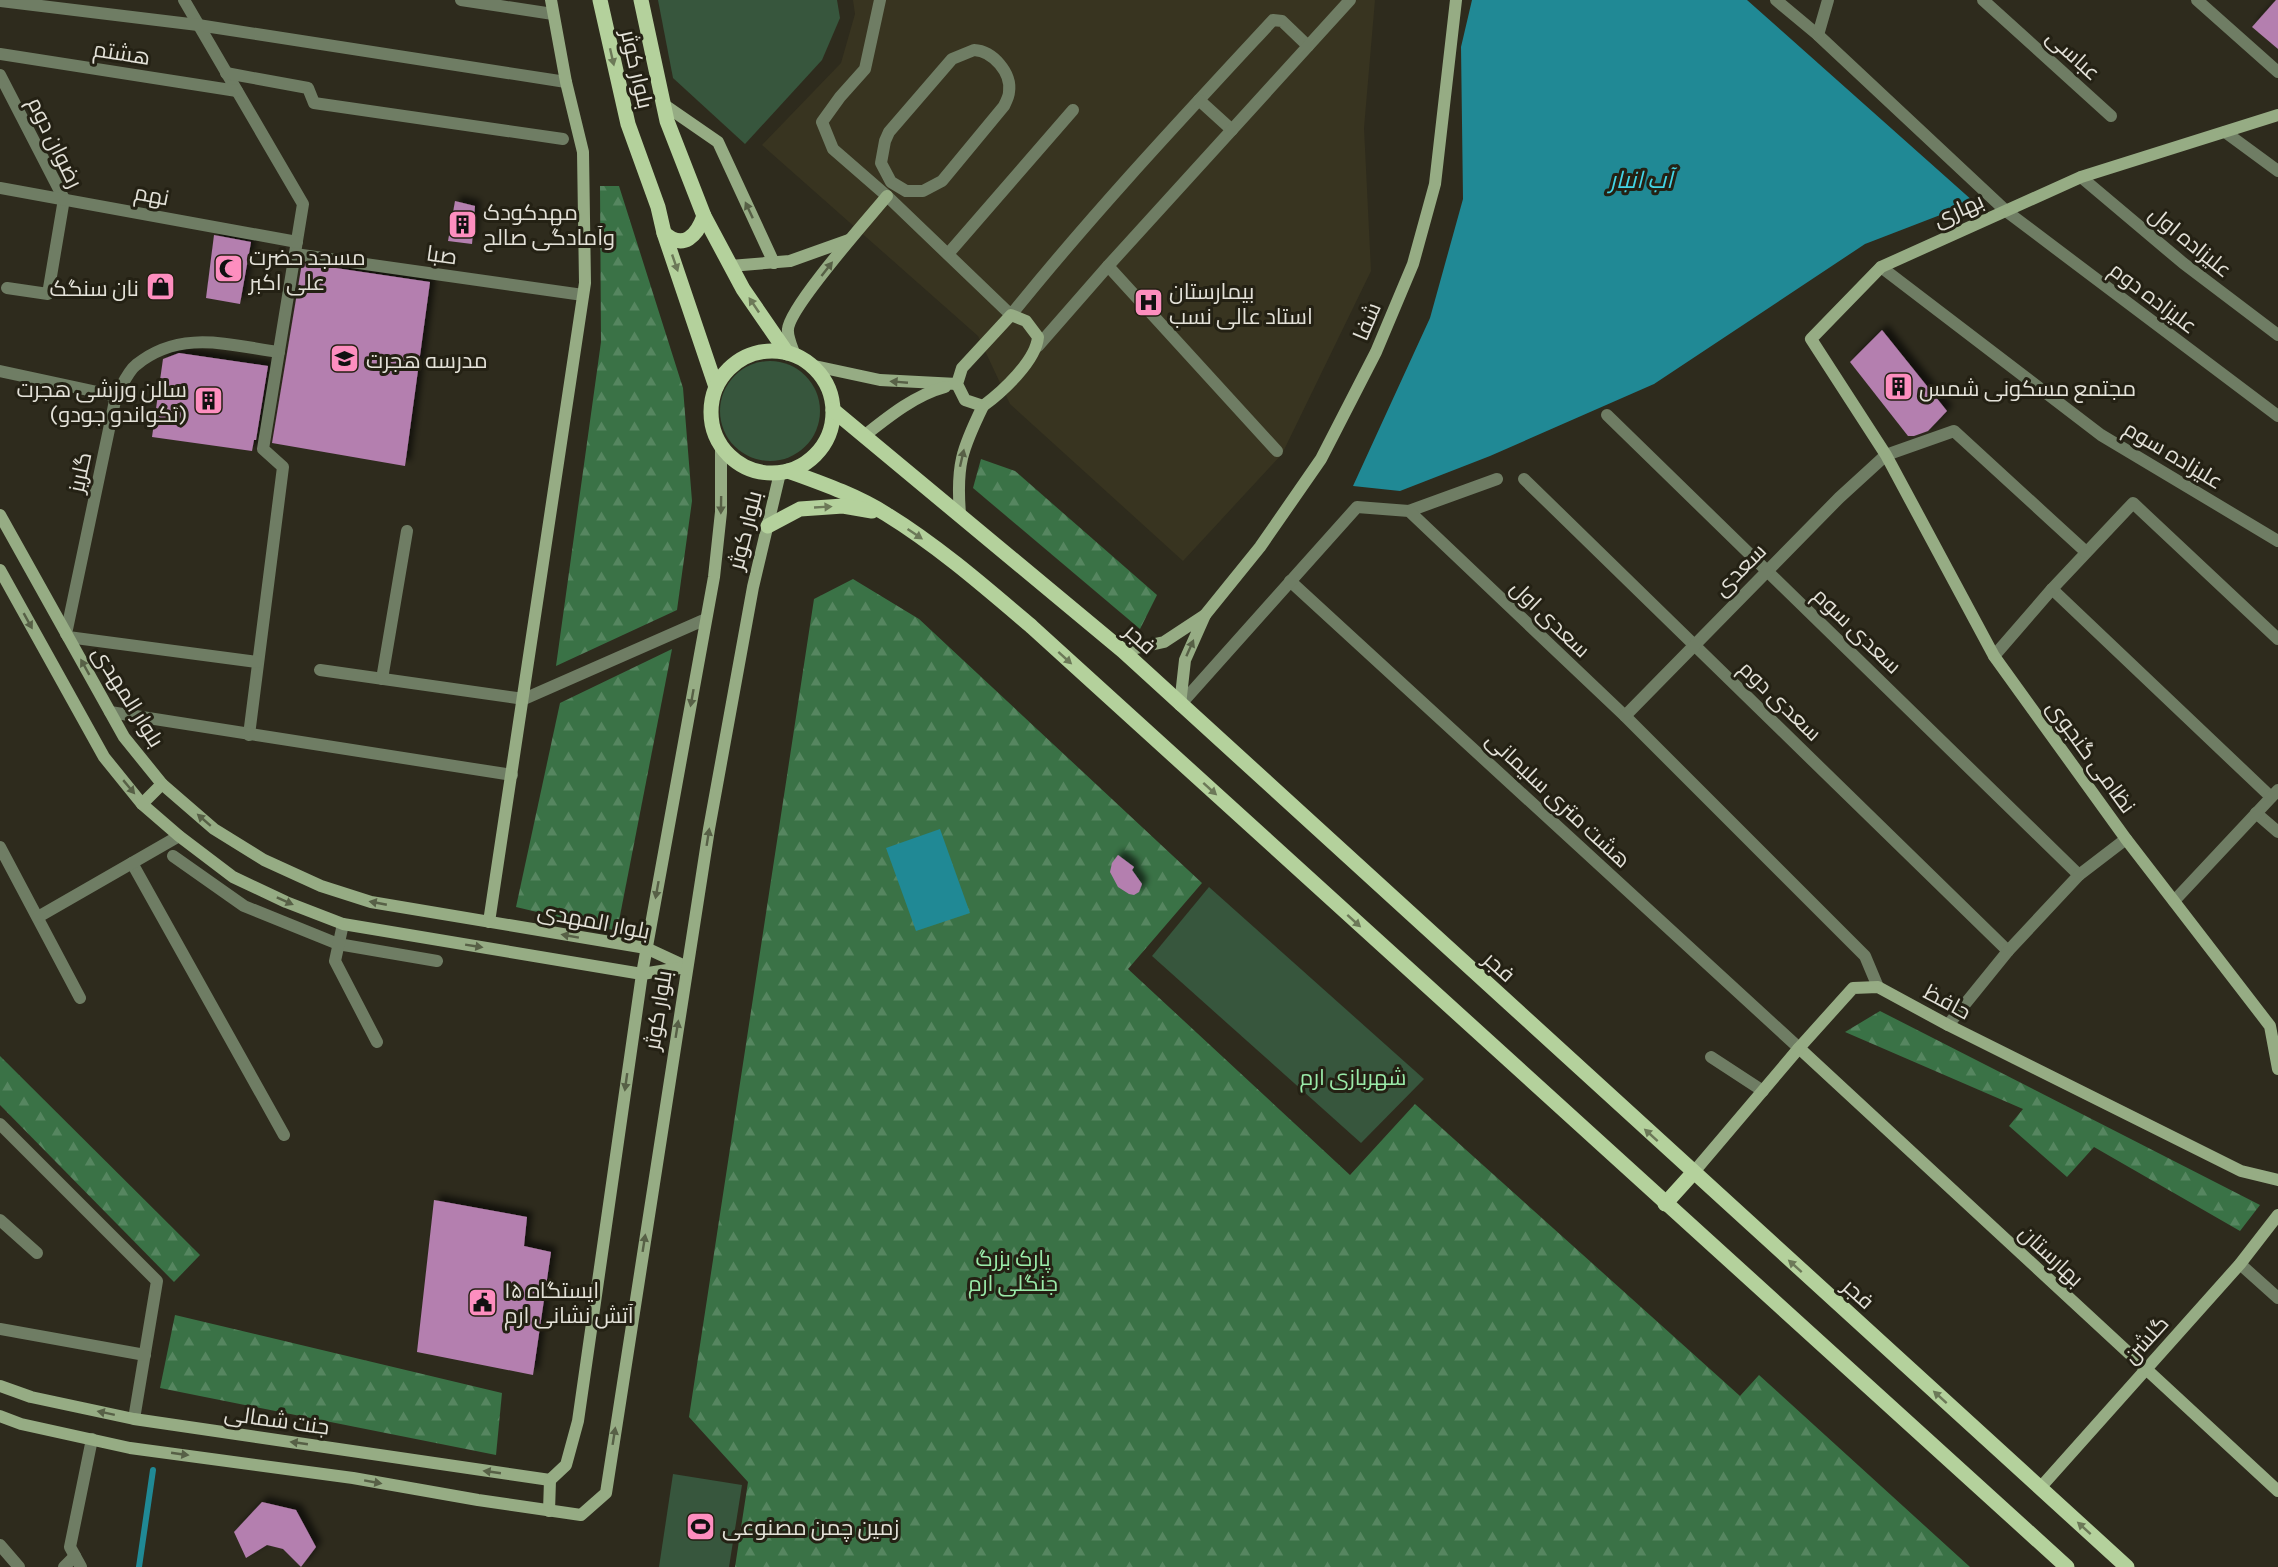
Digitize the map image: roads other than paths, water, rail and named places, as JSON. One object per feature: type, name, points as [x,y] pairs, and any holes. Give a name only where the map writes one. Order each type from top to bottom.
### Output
[{"type":"main road","points":[[489,922],[585,283],[583,152],[566,82],[551,0]]},
{"type":"main road","name":"بلوار کوثر","points":[[600,0],[628,124],[658,207],[664,233],[716,387]]},
{"type":"main road","name":"بلوار کوثر","points":[[640,0],[667,121],[704,216],[730,266],[791,355]]},
{"type":"main road","name":"شفا","points":[[1205,615],[1260,547],[1321,459],[1376,352],[1413,264],[1435,184],[1456,0]]},
{"type":"main road","points":[[663,104],[718,142],[774,263]]},
{"type":"main road","name":"بهاری","points":[[1886,454],[1811,339],[1881,267],[2081,177],[2278,115]]},
{"type":"main road","points":[[791,355],[788,330],[793,315],[887,196]]},
{"type":"main road","points":[[664,233],[670,239],[691,238],[700,229],[704,216]]},
{"type":"main road","points":[[730,266],[790,261],[852,239]]},
{"type":"main road","points":[[960,514],[958,473],[963,451],[983,406],[999,395],[1038,346],[1038,337],[1026,321],[1011,315],[962,368],[957,384],[965,400],[983,406]]},
{"type":"main road","points":[[810,365],[822,377],[830,393],[833,410],[830,430],[821,448],[807,463],[784,472],[764,473],[747,468],[733,459],[721,447],[713,428],[716,387],[725,373],[738,361],[753,354],[770,351],[791,355],[810,365],[880,380],[957,384]]},
{"type":"main road","points":[[864,436],[889,416],[917,399],[938,389],[957,384]]},
{"type":"main road","name":"فجر","points":[[833,410],[1123,651],[2127,1567]]},
{"type":"main road","name":"بلوار کوثر","points":[[550,1480],[566,1465],[578,1421],[646,948],[714,576],[722,512],[721,447]]},
{"type":"main road","name":"نظامی گنجوی","points":[[1886,454],[1994,656],[2126,839],[2270,1026],[2278,1069]]},
{"type":"main road","points":[[784,472],[852,496],[884,513],[932,545],[1032,627],[2067,1567]]},
{"type":"main road","name":"بلوار کوثر","points":[[549,1511],[581,1515],[606,1493],[709,829],[753,587],[784,472]]},
{"type":"main road","points":[[768,525],[800,509],[843,506],[884,513]]},
{"type":"main road","name":"بلوار المهدی","points":[[0,515],[124,737],[162,784],[224,835],[264,860],[321,886],[372,902],[646,948],[687,967]]},
{"type":"main road","name":"بلوار المهدی","points":[[0,570],[104,757],[142,804],[179,836],[233,877],[286,902],[343,924],[642,974],[687,967]]},
{"type":"main road","points":[[1123,651],[1164,642],[1205,615]]},
{"type":"main road","points":[[1180,705],[1185,660],[1205,615]]},
{"type":"main road","points":[[142,804],[162,784]]},
{"type":"main road","points":[[1665,1204],[1853,988],[1878,987]]},
{"type":"main road","name":"حافظ","points":[[1878,987],[1948,1025],[2241,1171],[2278,1180]]},
{"type":"main road","name":"بهارستان","points":[[1799,1048],[2278,1491]]},
{"type":"main road","name":"گلشن","points":[[2040,1488],[2240,1264],[2278,1215]]},
{"type":"main road","name":"جنت شمالی","points":[[0,1386],[31,1397],[134,1419],[550,1480]]},
{"type":"main road","points":[[0,1416],[21,1424],[130,1448],[352,1478],[549,1511],[550,1480]]},
{"type":"street","points":[[184,0],[303,204],[263,449],[283,467],[249,735]]},
{"type":"street","points":[[461,0],[553,14]]},
{"type":"street","points":[[880,0],[865,69],[822,122],[833,149],[887,196],[1011,315],[1199,100],[1273,20],[1282,21],[1308,46]]},
{"type":"street","points":[[1038,346],[1350,0]]},
{"type":"street","name":"علیزاده دوم","points":[[1776,0],[1818,35],[2006,211],[2278,416]]},
{"type":"street","points":[[1818,35],[1828,0]]},
{"type":"street","name":"عباسی","points":[[1983,0],[2110,116]]},
{"type":"street","points":[[2197,0],[2278,72]]},
{"type":"street","points":[[0,1],[198,25],[566,82]]},
{"type":"street","points":[[974,50],[982,51],[996,61],[1006,73],[1010,91],[1004,106],[942,181],[923,191],[906,191],[887,196],[881,163],[889,132],[952,59],[974,50]]},
{"type":"street","name":"هشتم","points":[[0,54],[237,91]]},
{"type":"street","points":[[226,73],[308,88],[314,103],[563,139]]},
{"type":"street","name":"رضوان دوم","points":[[0,75],[64,199],[48,294],[7,288]]},
{"type":"street","points":[[1199,100],[1232,130]]},
{"type":"street","points":[[948,254],[1073,110]]},
{"type":"street","points":[[2225,132],[2278,171]]},
{"type":"street","points":[[881,163],[891,182],[906,191]]},
{"type":"street","name":"علیزاده اول","points":[[2081,177],[2183,263],[2278,335]]},
{"type":"street","name":"نهم","points":[[0,188],[64,199],[296,248]]},
{"type":"street","name":"صبا","points":[[296,248],[583,295]]},
{"type":"street","points":[[1108,266],[1277,451]]},
{"type":"street","name":"علیزاده سوم","points":[[1881,267],[2101,435],[2278,541]]},
{"type":"street","name":"گلریز","points":[[67,636],[116,396],[135,366],[165,347],[201,341],[279,352]]},
{"type":"street","points":[[0,371],[116,396]]},
{"type":"street","name":"سعدی سوم","points":[[1607,415],[2079,875]]},
{"type":"street","points":[[1886,454],[1954,431],[2086,552]]},
{"type":"street","name":"سعدی","points":[[1624,716],[1839,498],[1886,454]]},
{"type":"street","points":[[1180,705],[1357,507],[1409,511],[1497,479]]},
{"type":"street","name":"سعدی دوم","points":[[1524,479],[2008,951]]},
{"type":"street","points":[[1994,656],[2052,588],[2133,502],[2278,639]]},
{"type":"street","name":"سعدی اول","points":[[1409,511],[1624,716],[1865,956],[1878,987]]},
{"type":"street","points":[[382,679],[406,531]]},
{"type":"street","name":"هشت متری سلیمانی","points":[[1290,581],[1799,1048]]},
{"type":"street","points":[[2052,588],[2275,794],[2174,901]]},
{"type":"street","points":[[320,670],[524,699],[706,619]]},
{"type":"street","points":[[67,636],[257,662]]},
{"type":"street","points":[[110,712],[512,775]]},
{"type":"street","points":[[2256,813],[2278,832]]},
{"type":"street","points":[[38,917],[179,836]]},
{"type":"street","points":[[1948,1025],[2008,951],[2079,875],[2126,839]]},
{"type":"street","points":[[0,847],[80,998]]},
{"type":"street","points":[[173,856],[244,906],[338,944],[437,961]]},
{"type":"street","points":[[132,863],[284,1135]]},
{"type":"street","points":[[343,924],[335,962],[377,1042]]},
{"type":"street","points":[[1711,1057],[1763,1090]]},
{"type":"street","points":[[0,1124],[157,1281],[134,1419]]},
{"type":"street","points":[[0,1220],[36,1253]]},
{"type":"street","points":[[2240,1264],[2278,1298]]},
{"type":"street","points":[[0,1329],[145,1355]]},
{"type":"street","points":[[64,1567],[78,1562],[70,1547],[92,1439]]},
{"type":"street","points":[[0,1545],[18,1567]]},
{"type":"water","name":"آب انبار","points":[[1472,0],[1747,0],[1974,202],[1865,244],[1654,384],[1490,456],[1400,491],[1353,486],[1430,318],[1463,199],[1461,47]]},
{"type":"water","points":[[940,829],[970,913],[916,931],[886,848]]},
{"type":"waterway","points":[[139,1567],[153,1470]]},
{"type":"place","name":"مهدکودک وآمادگی صالح","points":[[462,224]]},
{"type":"place","name":"مسجد حضرت علی اکبر","points":[[228,269]]},
{"type":"place","name":"نان سنگک","points":[[160,287]]},
{"type":"place","name":"بیمارستان استاد عالی نسب","points":[[1148,303]]},
{"type":"place","name":"مدرسه هجرت","points":[[345,359]]},
{"type":"place","name":"مجتمع مسکونی شمس","points":[[1898,387]]},
{"type":"place","name":"سالن ورزشی هجرت (تکواندو جودو)","points":[[208,401]]},
{"type":"place","name":"ایستگاه ۱۵ آتش نشانی ارم","points":[[483,1302]]},
{"type":"place","name":"زمین چمن مصنوعی","points":[[701,1526]]},
{"type":"park label","name":"شهربازی ارم","points":[[1353,1076]]},
{"type":"park label","name":"پارک بزرگ جنگلی ارم","points":[[1013,1270]]}]
